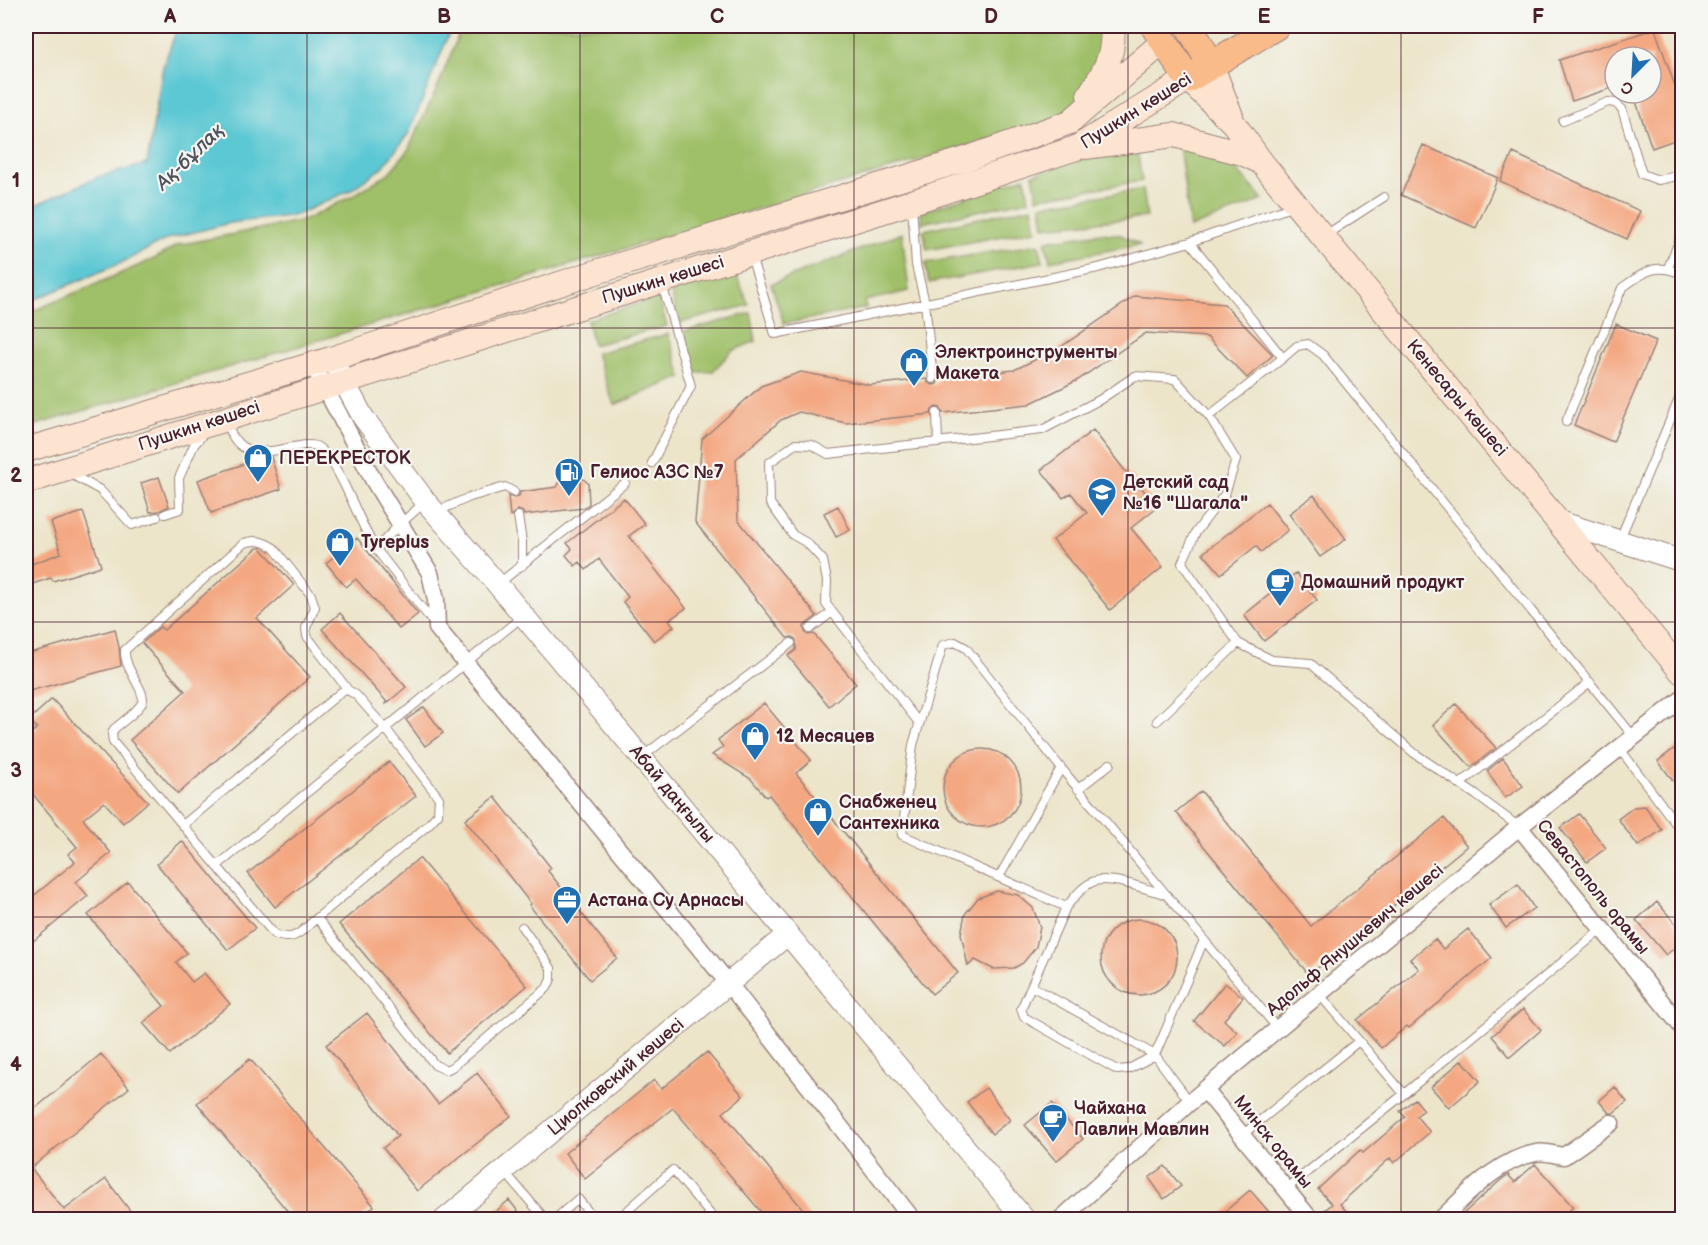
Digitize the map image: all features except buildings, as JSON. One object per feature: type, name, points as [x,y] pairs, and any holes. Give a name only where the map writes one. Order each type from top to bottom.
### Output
[{"type":"main road","points":[[1070,122],[1104,72],[1114,42],[1112,26]]},
{"type":"main road","points":[[1189,26],[1211,64]]},
{"type":"main road","name":"Пушкин көшесі","points":[[26,482],[1076,148],[1276,26]]},
{"type":"main road","points":[[1166,31],[1188,79]]},
{"type":"main road","name":"Пушкин көшесі","points":[[26,450],[322,361],[604,269],[966,159],[1070,122],[1166,31]]},
{"type":"main road","name":"Кенесары көшесі","points":[[1211,64],[1234,124]]},
{"type":"main road","name":"Кенесары көшесі","points":[[1188,79],[1234,124],[1263,164],[1683,672]]},
{"type":"main road","points":[[1076,148],[1174,135],[1242,153],[1263,164]]},
{"type":"street","name":"Абай даңғылы","points":[[322,361],[335,383],[430,508],[524,616],[1025,1220]]},
{"type":"street","points":[[335,383],[344,426],[430,573],[436,600],[437,628],[729,984],[913,1220]]},
{"type":"street","points":[[1560,522],[1683,561]]},
{"type":"street","name":"Адольф Янушкевич көшесі","points":[[1060,1220],[1190,1101],[1519,827],[1683,699]]},
{"type":"street","name":"Севастополь орамы","points":[[1519,827],[1683,1027]]},
{"type":"street","name":"Циолковский көшесі","points":[[444,1220],[788,934]]},
{"type":"street","name":"Минск орамы","points":[[1205,1090],[1311,1220]]},
{"type":"street","points":[[1440,1220],[1478,1184],[1509,1162],[1537,1153],[1564,1156],[1611,1123]]},
{"type":"lane","points":[[1563,121],[1608,102],[1615,103],[1622,109],[1642,174],[1658,180],[1683,175]]},
{"type":"lane","points":[[1323,237],[1384,197]]},
{"type":"lane","points":[[912,202],[916,265],[925,303],[933,379]]},
{"type":"lane","points":[[750,253],[775,334],[1098,268],[1190,242],[1297,205]]},
{"type":"lane","points":[[1668,268],[1683,234]]},
{"type":"lane","points":[[1190,242],[1283,358]]},
{"type":"lane","points":[[1566,422],[1622,288],[1638,276],[1654,269],[1668,268],[1683,274]]},
{"type":"lane","points":[[652,463],[692,386],[661,281]]},
{"type":"lane","points":[[1209,416],[1297,346],[1308,344],[1323,355],[1634,738]]},
{"type":"lane","points":[[919,723],[826,604],[827,581],[823,560],[807,543],[793,535],[770,503],[769,463],[795,444],[812,445],[828,454],[1041,430],[1101,399],[1135,376],[1175,379],[1209,416],[1236,460],[1225,494],[1196,532],[1182,563],[1238,643],[1272,660],[1310,663],[1414,753],[1519,827]]},
{"type":"lane","points":[[1619,541],[1683,393]]},
{"type":"lane","points":[[937,413],[938,443]]},
{"type":"lane","points":[[63,470],[100,490],[132,525],[180,509],[179,478],[194,445],[219,420],[247,451],[256,453],[306,445],[315,446],[324,452],[334,464],[367,537],[437,628]]},
{"type":"lane","points":[[498,585],[626,483]]},
{"type":"lane","points":[[376,549],[400,524],[430,508],[505,487],[514,492]]},
{"type":"lane","points":[[518,516],[522,542],[522,566]]},
{"type":"lane","points":[[254,540],[274,548],[311,595],[315,607],[306,628],[307,636],[348,690],[356,695],[386,729],[439,798],[438,813],[427,826],[317,918],[292,938],[284,938],[274,934],[113,742],[111,735],[114,729],[141,705],[144,699],[127,668],[124,658],[125,650],[244,543],[254,540]]},
{"type":"lane","points":[[810,629],[832,612]]},
{"type":"lane","points":[[217,866],[524,616]]},
{"type":"lane","points":[[1066,907],[902,835],[913,745],[943,645],[955,642],[966,648],[1078,789],[1278,1029]]},
{"type":"lane","points":[[642,758],[791,643]]},
{"type":"lane","points":[[1157,721],[1238,643]]},
{"type":"lane","points":[[1460,784],[1590,682]]},
{"type":"lane","points":[[183,825],[341,692],[348,690]]},
{"type":"lane","points":[[1620,749],[1683,832]]},
{"type":"lane","points":[[1078,789],[1110,764]]},
{"type":"lane","points":[[999,878],[1061,768]]},
{"type":"lane","points":[[1166,894],[1112,881],[1094,881],[1081,890],[1066,907],[1021,1010],[1024,1017],[1117,1071],[1130,1069],[1155,1055],[1204,940]]},
{"type":"lane","points":[[317,918],[435,1065],[446,1070],[547,988],[551,979],[551,968],[522,927]]},
{"type":"lane","points":[[1287,1189],[1602,928]]},
{"type":"lane","points":[[1033,987],[1155,1055],[1190,1101]]},
{"type":"lane","points":[[1320,995],[1404,1094]]},
{"type":"lane","points":[[1242,1135],[1359,1041]]},
{"type":"lane","points":[[503,1170],[546,1220]]},
{"type":"lane","points":[[617,1220],[673,1170],[715,1220]]},
{"type":"lane","points":[[554,1220],[578,1199],[595,1220]]},
{"type":"green space","points":[[462,26],[1103,26],[1102,65],[1067,116],[26,428],[26,314],[154,259],[178,245],[305,220],[354,195],[389,173],[408,150],[438,86]]},
{"type":"green space","points":[[1136,143],[1142,181],[1037,198],[1033,174]]},
{"type":"green space","points":[[1179,144],[1201,147],[1214,153],[1237,172],[1263,200],[1190,228]]},
{"type":"green space","points":[[1025,177],[1029,200],[922,223],[921,212]]},
{"type":"green space","points":[[1143,189],[1147,217],[1044,227],[1041,205]]},
{"type":"green space","points":[[1032,207],[1036,230],[927,250],[923,230]]},
{"type":"green space","points":[[902,233],[909,291],[865,301],[866,308],[784,324],[771,284]]},
{"type":"green space","points":[[1101,233],[1121,235],[1140,245],[1050,261],[1045,241]]},
{"type":"green space","points":[[1039,244],[1043,262],[929,283],[925,263]]},
{"type":"green space","points":[[735,272],[749,305],[679,323],[671,292]]},
{"type":"green space","points":[[658,297],[667,326],[593,345],[587,320]]},
{"type":"green space","points":[[751,313],[756,341],[732,351],[713,371],[694,373],[682,332]]},
{"type":"green space","points":[[668,334],[682,377],[614,405],[596,353]]},
{"type":"water","name":"Ақ-бұлақ","points":[[178,26],[452,26],[409,133],[383,167],[349,191],[296,215],[230,223],[167,239],[121,263],[26,303],[26,209],[98,177],[147,164],[163,67]]},
{"type":"place","name":"Электроинструменты Макета","points":[[914,388]]},
{"type":"place","name":"ПЕРЕКРЕСТОК","points":[[258,484]]},
{"type":"place","name":"Гелиос АЗС №7","points":[[569,498]]},
{"type":"place","name":"Детский сад №16 \"Шагала\"","points":[[1102,518]]},
{"type":"place","name":"Tyreplus","points":[[340,568]]},
{"type":"place","name":"Домашний продукт","points":[[1280,608]]},
{"type":"place","name":"12 Месяцев","points":[[755,762]]},
{"type":"place","name":"Снабженец Сантехника","points":[[818,838]]},
{"type":"place","name":"Астана Су Арнасы","points":[[567,926]]},
{"type":"place","name":"Чайхана Павлин Мавлин","points":[[1053,1144]]}]
